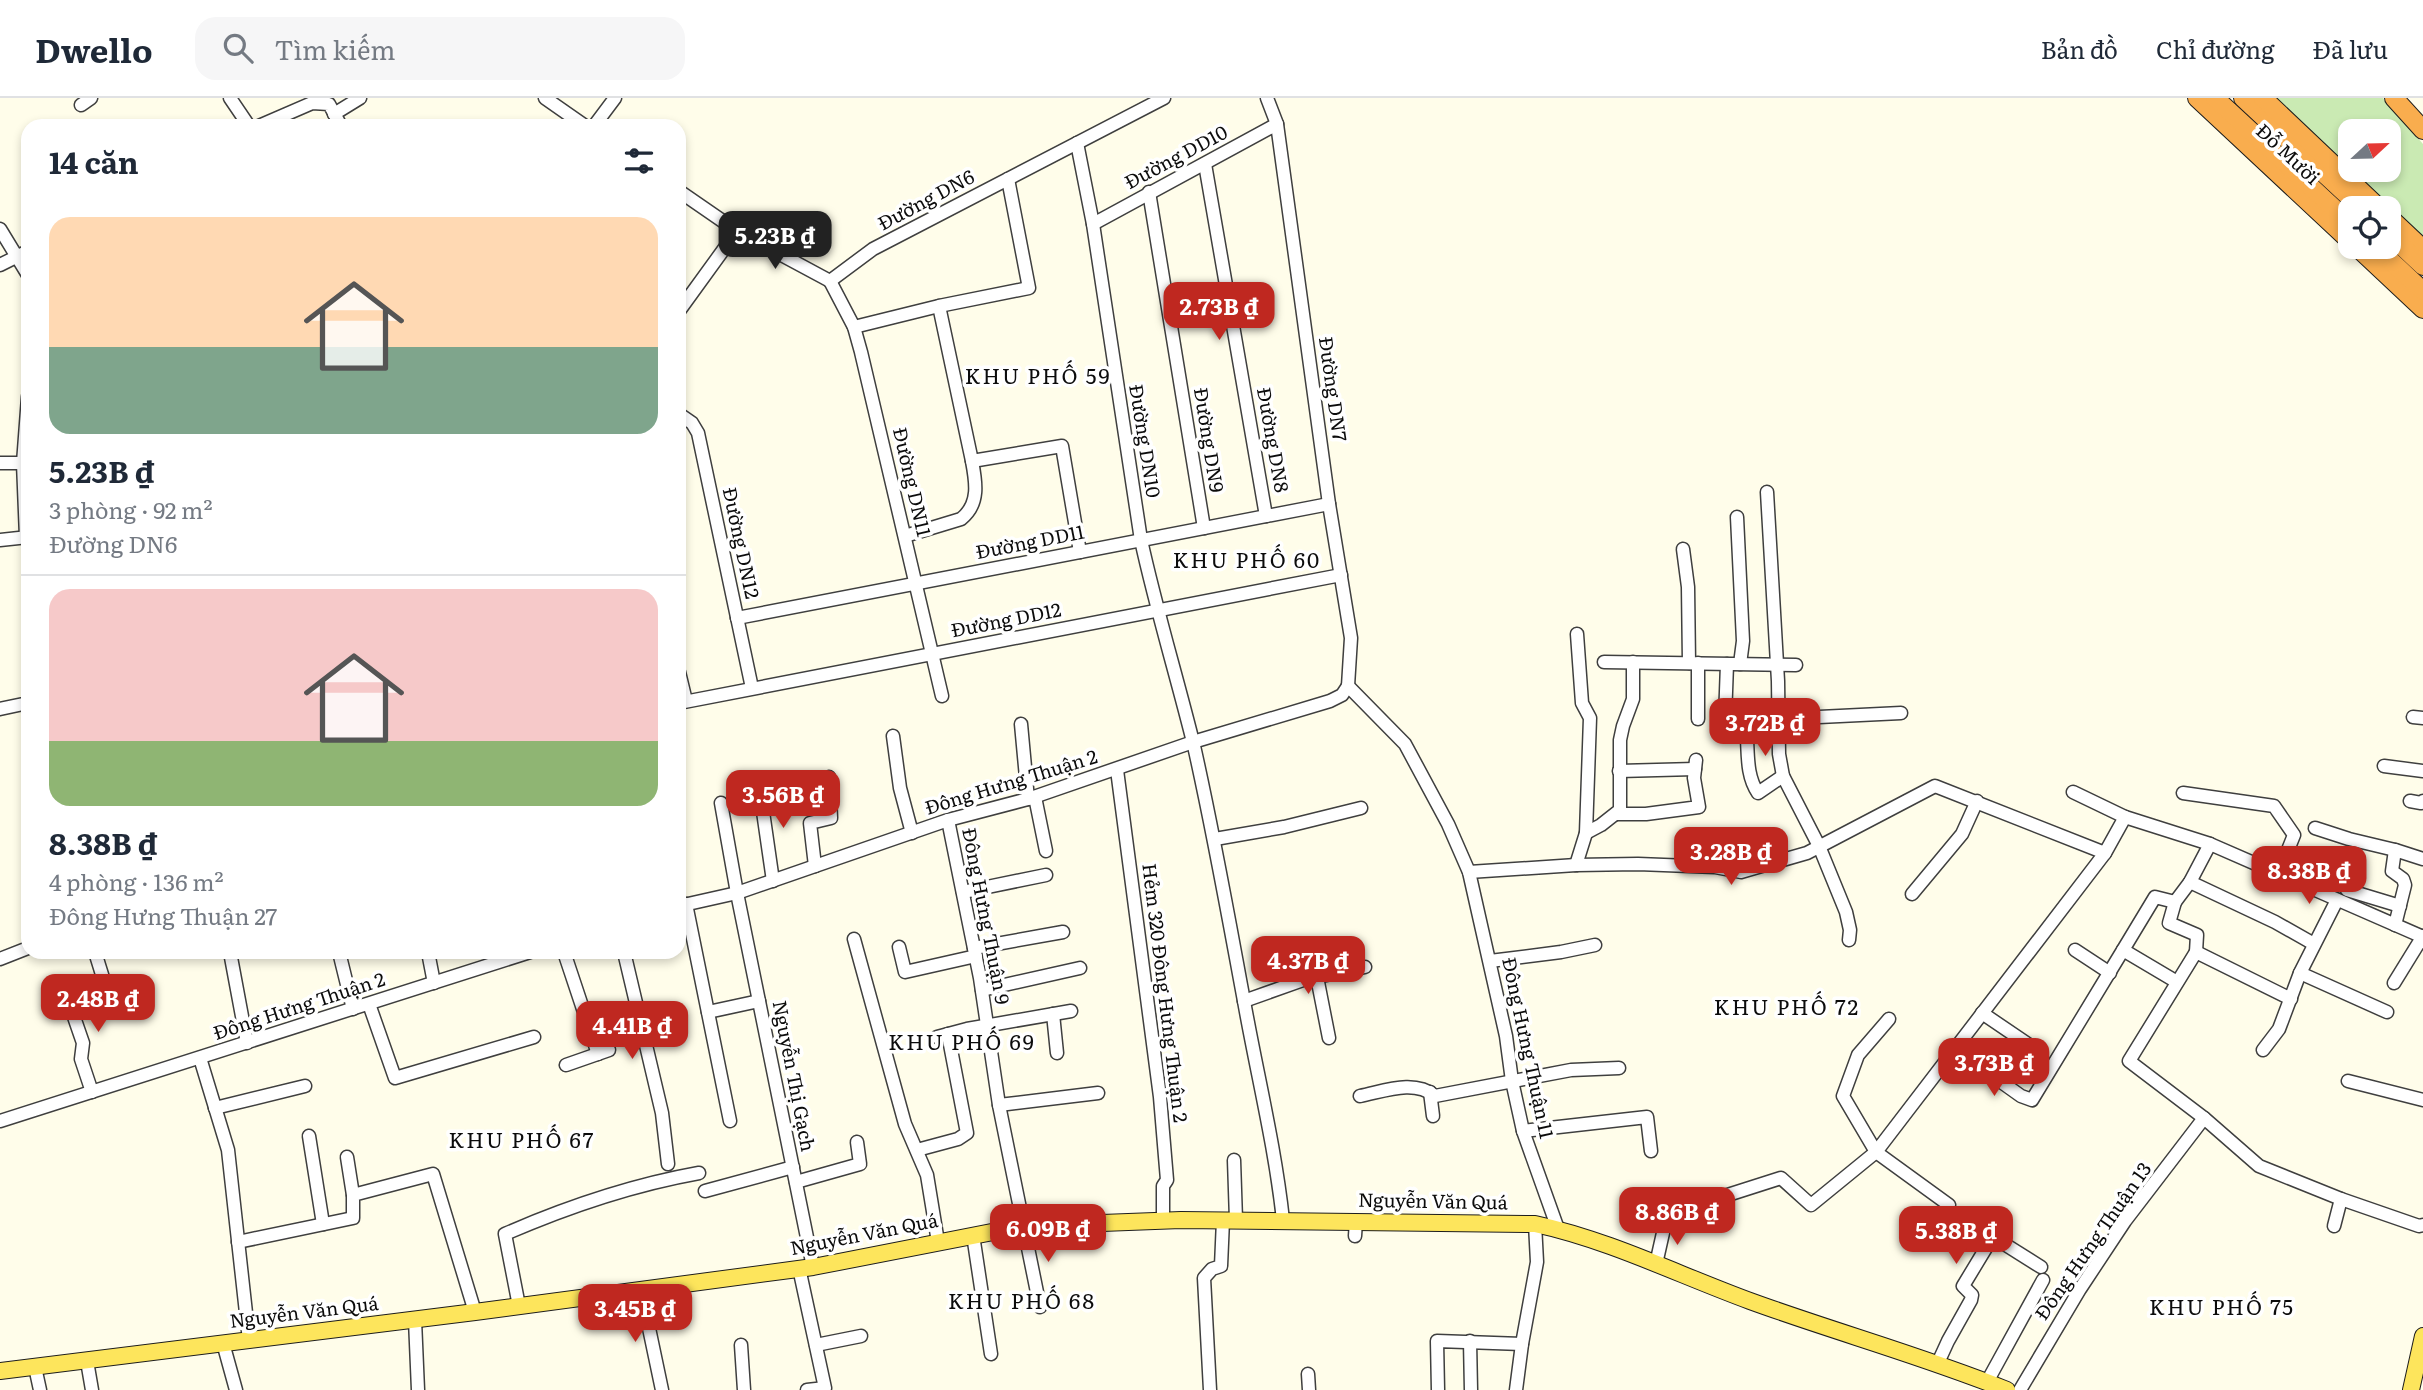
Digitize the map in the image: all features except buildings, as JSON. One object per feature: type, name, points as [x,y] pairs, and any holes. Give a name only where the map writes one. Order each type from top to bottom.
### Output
[{"type":"highway","name":"Đỗ Mười","points":[[2197,98],[2338,230]]},
{"type":"highway","name":"Đỗ Mười","points":[[2215,98],[2338,212]]},
{"type":"highway","name":"Đỗ Mười","points":[[2243,98],[2348,196]]},
{"type":"highway","name":"Đỗ Mười","points":[[2263,98],[2366,196]]},
{"type":"highway","points":[[2394,98],[2423,130]]},
{"type":"highway","points":[[2408,98],[2423,114]]},
{"type":"highway","points":[[2401,228],[2423,249]]},
{"type":"highway","points":[[2401,245],[2423,266]]},
{"type":"highway","points":[[2370,259],[2423,309]]},
{"type":"highway","points":[[2388,259],[2423,291]]},
{"type":"main road","name":"Nguyễn Văn Quá","points":[[0,1371],[806,1268],[1023,1226],[1163,1220],[1283,1220],[1355,1229],[1535,1224],[1558,1229],[1995,1387]]},
{"type":"main road","points":[[2411,1390],[2423,1336]]},
{"type":"street","points":[[230,98],[244,119]]},
{"type":"street","points":[[338,119],[360,98]]},
{"type":"street","points":[[545,98],[575,119]]},
{"type":"street","points":[[599,119],[615,98]]},
{"type":"street","name":"Đường DN7","points":[[1267,98],[1276,124],[1329,503],[1351,638],[1348,686]]},
{"type":"street","name":"Đường DN6","points":[[830,281],[873,249],[1159,99]]},
{"type":"street","points":[[275,119],[312,103],[329,104],[336,119]]},
{"type":"street","name":"Đường DD10","points":[[1093,224],[1276,124]]},
{"type":"street","name":"Đường DN10","points":[[1077,143],[1093,224],[1141,540],[1215,839],[1277,1163],[1283,1220]]},
{"type":"street","name":"Đường DN8","points":[[1205,164],[1266,516]]},
{"type":"street","points":[[855,327],[939,306],[1029,288],[1008,179]]},
{"type":"street","name":"Đường DN9","points":[[1149,192],[1204,528]]},
{"type":"street","points":[[686,196],[737,231],[830,281]]},
{"type":"street","points":[[0,229],[21,264]]},
{"type":"street","points":[[686,301],[737,231]]},
{"type":"street","points":[[0,265],[21,254]]},
{"type":"street","name":"Đường DN11","points":[[830,281],[855,327],[942,696]]},
{"type":"street","points":[[905,536],[961,519],[974,503],[976,494],[972,461],[939,306]]},
{"type":"street","name":"Đường DN12","points":[[686,419],[698,433],[752,688]]},
{"type":"street","points":[[972,461],[1062,446],[1080,552]]},
{"type":"street","points":[[0,463],[21,463]]},
{"type":"street","points":[[1766,492],[1778,681],[1779,754],[1783,776],[1819,846],[1846,912],[1849,940]]},
{"type":"street","name":"Đường DD11","points":[[737,618],[1329,503]]},
{"type":"street","points":[[1725,719],[1733,664],[1743,641],[1738,517]]},
{"type":"street","points":[[0,540],[21,538]]},
{"type":"street","points":[[1684,549],[1698,719]]},
{"type":"street","name":"Đường DD12","points":[[686,701],[1341,575]]},
{"type":"street","points":[[1576,865],[1586,833],[1590,718],[1583,703],[1577,634]]},
{"type":"street","points":[[1604,662],[1796,665]]},
{"type":"street","points":[[1586,833],[1620,810],[1620,740],[1633,699],[1633,662]]},
{"type":"street","name":"Đông Hưng Thuận 2","points":[[686,904],[737,893],[948,820],[1031,798],[1193,742],[1331,701],[1342,695],[1348,686]]},
{"type":"street","name":"Đông Hưng Thuận 11","points":[[1348,686],[1405,744],[1448,824],[1469,872],[1506,1036],[1512,1081],[1523,1130],[1558,1229]]},
{"type":"street","points":[[0,709],[21,704]]},
{"type":"street","points":[[1778,719],[1901,713]]},
{"type":"street","points":[[1021,724],[1031,798],[1045,851]]},
{"type":"street","points":[[893,736],[900,788],[912,833]]},
{"type":"street","points":[[1747,739],[1749,767],[1753,786],[1758,793],[1783,776]]},
{"type":"street","points":[[1616,814],[1646,814],[1699,807],[1695,765],[1619,771]]},
{"type":"street","points":[[2384,766],[2423,771]]},
{"type":"street","name":"Hẻm 320 Đông Hưng Thuận 2","points":[[1117,769],[1160,1097],[1167,1180],[1163,1186],[1163,1220]]},
{"type":"street","points":[[815,866],[810,823],[831,818],[829,777]]},
{"type":"street","points":[[759,784],[774,881]]},
{"type":"street","points":[[1469,872],[1637,864],[1715,867],[1741,873],[1778,863],[1819,846],[1935,786],[2105,853]]},
{"type":"street","points":[[2073,792],[2125,817],[2210,844],[2423,937],[2394,983]]},
{"type":"street","points":[[2183,793],[2274,807],[2294,835],[2278,875]]},
{"type":"street","points":[[1912,894],[1962,834],[1977,801]]},
{"type":"street","name":"Nguyễn Thị Gạch","points":[[722,803],[737,893],[796,1182],[816,1345],[825,1388],[807,1390]]},
{"type":"street","points":[[1215,839],[1284,827],[1361,808]]},
{"type":"street","points":[[1657,1264],[1665,1224],[1687,1208],[1781,1178],[1811,1205],[1876,1152],[2105,853],[2125,817]]},
{"type":"street","name":"Đông Hưng Thuận 9","points":[[948,820],[982,990],[999,1105],[1040,1307]]},
{"type":"street","points":[[2315,828],[2423,859]]},
{"type":"street","points":[[2210,844],[2190,882],[2175,902],[2169,923],[2197,935],[2196,952],[2129,1061],[2204,1118],[2259,1166],[2341,1199],[2419,1226],[2423,1225]]},
{"type":"street","points":[[2395,850],[2392,871],[2403,879],[2405,885],[2395,925]]},
{"type":"street","points":[[963,891],[1046,875]]},
{"type":"street","points":[[2190,882],[2315,944]]},
{"type":"street","points":[[2347,890],[2400,906]]},
{"type":"street","points":[[1955,1049],[2021,1096],[2032,1100],[2155,897],[2175,902]]},
{"type":"street","points":[[2263,1050],[2278,1029],[2300,973],[2337,900]]},
{"type":"street","points":[[686,921],[730,1121]]},
{"type":"street","points":[[899,947],[905,972],[975,952],[1063,932]]},
{"type":"street","points":[[854,939],[905,1124],[927,1175],[938,1242]]},
{"type":"street","points":[[1490,961],[1595,945]]},
{"type":"street","points":[[0,958],[21,950]]},
{"type":"street","points":[[2075,950],[2110,973]]},
{"type":"street","points":[[2123,950],[2177,982]]},
{"type":"street","points":[[2196,952],[2291,999]]},
{"type":"street","points":[[97,959],[104,981]]},
{"type":"street","points":[[231,959],[247,1043]]},
{"type":"street","points":[[341,959],[353,1009]]},
{"type":"street","points":[[429,959],[434,983]]},
{"type":"street","name":"Đông Hưng Thuận 2","points":[[0,1121],[508,959]]},
{"type":"street","points":[[566,1065],[603,1052],[567,959]]},
{"type":"street","points":[[626,959],[662,1113],[668,1164]]},
{"type":"street","points":[[1244,1001],[1317,977],[1365,967]]},
{"type":"street","points":[[982,990],[1080,968]]},
{"type":"street","points":[[2300,973],[2387,1012]]},
{"type":"street","points":[[1317,977],[1329,1038]]},
{"type":"street","points":[[64,988],[83,1043],[81,1059],[92,1092]]},
{"type":"street","points":[[708,1012],[759,1001]]},
{"type":"street","points":[[369,1003],[395,1078],[534,1037]]},
{"type":"street","points":[[917,1150],[958,1139],[967,1133],[942,1035],[1071,1011]]},
{"type":"street","points":[[1982,1013],[2035,1049]]},
{"type":"street","points":[[1053,1014],[1057,1053]]},
{"type":"street","points":[[1889,1019],[1858,1055],[1843,1096],[1876,1152],[1948,1205]]},
{"type":"street","points":[[200,1058],[228,1150],[249,1340]]},
{"type":"street","points":[[1360,1096],[1406,1087],[1424,1087],[1435,1096],[1571,1070],[1619,1068]]},
{"type":"street","points":[[2348,1080],[2423,1100]]},
{"type":"street","points":[[215,1108],[305,1086]]},
{"type":"street","points":[[1430,1092],[1433,1116]]},
{"type":"street","points":[[999,1105],[1098,1093]]},
{"type":"street","points":[[1523,1130],[1647,1117],[1651,1151]]},
{"type":"street","name":"Đông Hưng Thuận 13","points":[[2020,1390],[2047,1342],[2125,1221],[2204,1118]]},
{"type":"street","points":[[309,1136],[323,1224]]},
{"type":"street","points":[[796,1182],[860,1164],[857,1142]]},
{"type":"street","points":[[237,1242],[353,1218],[353,1195],[347,1157]]},
{"type":"street","points":[[1210,1390],[1204,1278],[1212,1269],[1221,1266],[1230,1220],[1234,1160]]},
{"type":"street","points":[[705,1191],[793,1167]]},
{"type":"street","points":[[519,1306],[505,1234],[548,1215],[621,1191],[699,1173]]},
{"type":"street","points":[[353,1195],[433,1174],[475,1312]]},
{"type":"street","points":[[2334,1226],[2341,1199]]},
{"type":"street","points":[[1963,1218],[2042,1274],[1995,1387]]},
{"type":"street","points":[[1516,1390],[1537,1262],[1535,1224]]},
{"type":"street","points":[[973,1235],[991,1354]]},
{"type":"street","points":[[1937,1365],[1971,1300],[1972,1295],[1963,1287],[1964,1283],[1992,1238]]},
{"type":"street","points":[[641,1290],[662,1390]]},
{"type":"street","points":[[415,1320],[418,1390]]},
{"type":"street","points":[[816,1345],[861,1336]]},
{"type":"street","points":[[1438,1390],[1437,1340],[1522,1344]]},
{"type":"street","points":[[1470,1341],[1471,1390]]},
{"type":"street","points":[[223,1343],[236,1390]]},
{"type":"street","points":[[741,1345],[744,1390]]},
{"type":"street","points":[[87,1361],[92,1390]]},
{"type":"street","points":[[34,1367],[40,1390]]},
{"type":"street","points":[[1308,1374],[1308,1390]]},
{"type":"green space","points":[[2267,98],[2383,98],[2423,144],[2423,243],[2401,222],[2401,196],[2373,196],[2358,182],[2401,182],[2401,119],[2338,119],[2338,164]]},
{"type":"district","name":"KHU PHỐ 59","points":[[1038,377]]},
{"type":"district","name":"KHU PHỐ 60","points":[[1247,561]]},
{"type":"district","name":"KHU PHỐ 72","points":[[1787,1008]]},
{"type":"district","name":"KHU PHỐ 69","points":[[962,1043]]},
{"type":"district","name":"KHU PHỐ 67","points":[[522,1141]]},
{"type":"district","name":"KHU PHỐ 68","points":[[1022,1302]]},
{"type":"district","name":"KHU PHỐ 75","points":[[2222,1308]]}]
